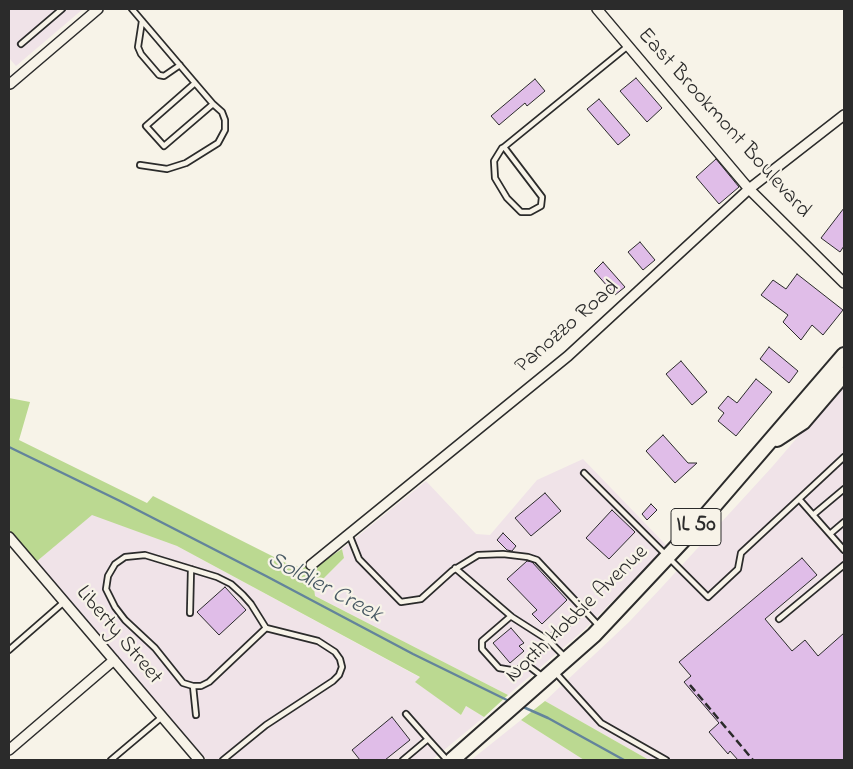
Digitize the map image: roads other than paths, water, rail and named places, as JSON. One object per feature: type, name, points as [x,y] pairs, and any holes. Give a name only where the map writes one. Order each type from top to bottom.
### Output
[{"type":"main road","name":"North Hobbie Avenue","points":[[454,759],[601,627],[702,521],[844,355]]},
{"type":"main road","points":[[768,444],[803,422],[844,374]]},
{"type":"street","points":[[10,83],[98,9]]},
{"type":"street","name":"East Brookmont Boulevard","points":[[597,9],[749,189],[844,283]]},
{"type":"street","name":"Panozzo Road","points":[[311,565],[568,356],[749,189],[844,115]]},
{"type":"street","name":"Liberty Street","points":[[9,537],[199,760]]},
{"type":"street","points":[[9,553],[16,546]]},
{"type":"street","points":[[9,750],[114,660]]},
{"type":"lane","points":[[21,44],[62,9]]},
{"type":"lane","points":[[132,9],[213,104],[222,112],[225,120],[225,130],[218,143],[186,163],[167,170],[140,165]]},
{"type":"lane","points":[[142,21],[138,47],[141,54],[159,75],[164,76],[180,65]]},
{"type":"lane","points":[[504,147],[542,197],[541,206],[530,212],[521,212],[507,198],[495,178],[494,161],[504,147],[628,46]]},
{"type":"lane","points":[[195,83],[146,126],[164,146],[213,104]]},
{"type":"lane","points":[[584,473],[708,596],[738,569],[741,553],[844,457]]},
{"type":"lane","points":[[813,515],[844,489]]},
{"type":"lane","points":[[798,499],[844,550]]},
{"type":"lane","points":[[830,534],[844,522]]},
{"type":"lane","points":[[349,534],[359,558],[402,602],[421,599],[455,568],[478,555],[503,554],[528,557],[537,560],[601,627]]},
{"type":"lane","points":[[223,760],[266,724],[339,675],[342,667],[340,659],[335,652],[318,641],[266,628],[251,604],[230,584],[217,577],[145,555],[125,557],[115,564],[108,576],[106,589],[115,607],[125,620],[155,648],[183,683],[201,686],[209,682],[266,628]]},
{"type":"lane","points":[[779,619],[844,565]]},
{"type":"lane","points":[[455,568],[511,616],[548,640],[567,659]]},
{"type":"lane","points":[[190,613],[191,569]]},
{"type":"lane","points":[[9,650],[64,602]]},
{"type":"lane","points":[[511,616],[482,641],[482,649],[499,668],[517,671],[548,640],[584,610]]},
{"type":"lane","points":[[526,664],[601,723],[666,760]]},
{"type":"lane","points":[[193,686],[196,715]]},
{"type":"lane","points":[[406,714],[428,739],[454,759]]},
{"type":"lane","points":[[111,760],[162,717]]},
{"type":"lane","points":[[403,760],[428,739]]},
{"type":"waterway","name":"Soldier Creek","points":[[9,447],[120,501],[413,654],[511,702]]},
{"type":"waterway","name":"Soldier Creek","points":[[521,706],[548,718],[624,760]]},
{"type":"railway","points":[[690,685],[753,760]]}]
